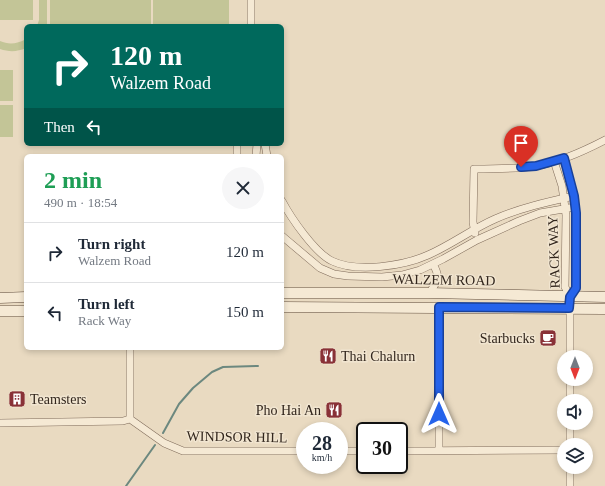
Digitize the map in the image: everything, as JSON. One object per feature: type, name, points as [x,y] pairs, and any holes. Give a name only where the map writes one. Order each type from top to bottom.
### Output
[{"type":"main road","name":"WALZEM ROAD","points":[[284,293],[429,293],[605,297]]},
{"type":"main road","points":[[439,307],[440,302],[444,300],[488,294]]},
{"type":"main road","points":[[0,298],[24,297]]},
{"type":"main road","name":"WALZEM ROAD","points":[[284,307],[605,309]]},
{"type":"main road","points":[[0,311],[24,311]]},
{"type":"street","points":[[251,0],[251,24]]},
{"type":"street","points":[[477,240],[473,222],[474,169],[529,167],[554,162],[586,150],[605,140]]},
{"type":"street","name":"RACK WAY","points":[[554,162],[562,186],[564,198],[565,287],[570,297],[576,288],[575,207],[574,196],[564,158]]},
{"type":"street","points":[[284,205],[306,237],[320,252],[332,261],[347,266],[382,267],[416,260],[474,229],[517,210],[540,203],[574,196]]},
{"type":"street","points":[[284,238],[320,268],[334,274],[382,277],[402,275],[420,270],[477,240],[533,216],[575,207]]},
{"type":"street","points":[[429,293],[438,277],[438,272],[433,264]]},
{"type":"street","points":[[570,297],[570,350]]},
{"type":"street","points":[[438,450],[439,307]]},
{"type":"street","points":[[0,423],[123,421],[130,419],[130,350]]},
{"type":"street","name":"WINDSOR HILL","points":[[130,419],[164,443],[183,451],[296,451]]},
{"type":"street","points":[[408,451],[557,450]]},
{"type":"street","points":[[570,474],[570,486]]},
{"type":"green space","points":[[0,0],[33,0],[33,20],[0,20]]},
{"type":"green space","points":[[39,0],[47,0],[47,24],[38,24]]},
{"type":"green space","points":[[50,0],[151,0],[151,24],[50,24]]},
{"type":"green space","points":[[153,0],[229,0],[229,24],[153,24]]},
{"type":"green space","points":[[24,40],[24,49],[13,51],[0,49],[0,41],[7,43]]},
{"type":"green space","points":[[0,70],[13,70],[13,101],[0,101]]},
{"type":"green space","points":[[0,105],[13,105],[13,137],[0,137]]},
{"type":"waterway","points":[[163,433],[179,404],[193,388],[212,372],[223,367],[258,366]]},
{"type":"waterway","points":[[126,486],[155,445]]},
{"type":"place","name":"Starbucks","points":[[548,338]]},
{"type":"place","name":"Thai Chalurn","points":[[328,356]]},
{"type":"place","name":"Teamsters","points":[[17,399]]},
{"type":"place","name":"Pho Hai An","points":[[334,410]]},
{"type":"route","points":[[439,414],[439,307],[569,308],[570,297],[576,288],[576,213],[574,196],[564,158],[536,166],[521,167]]}]
